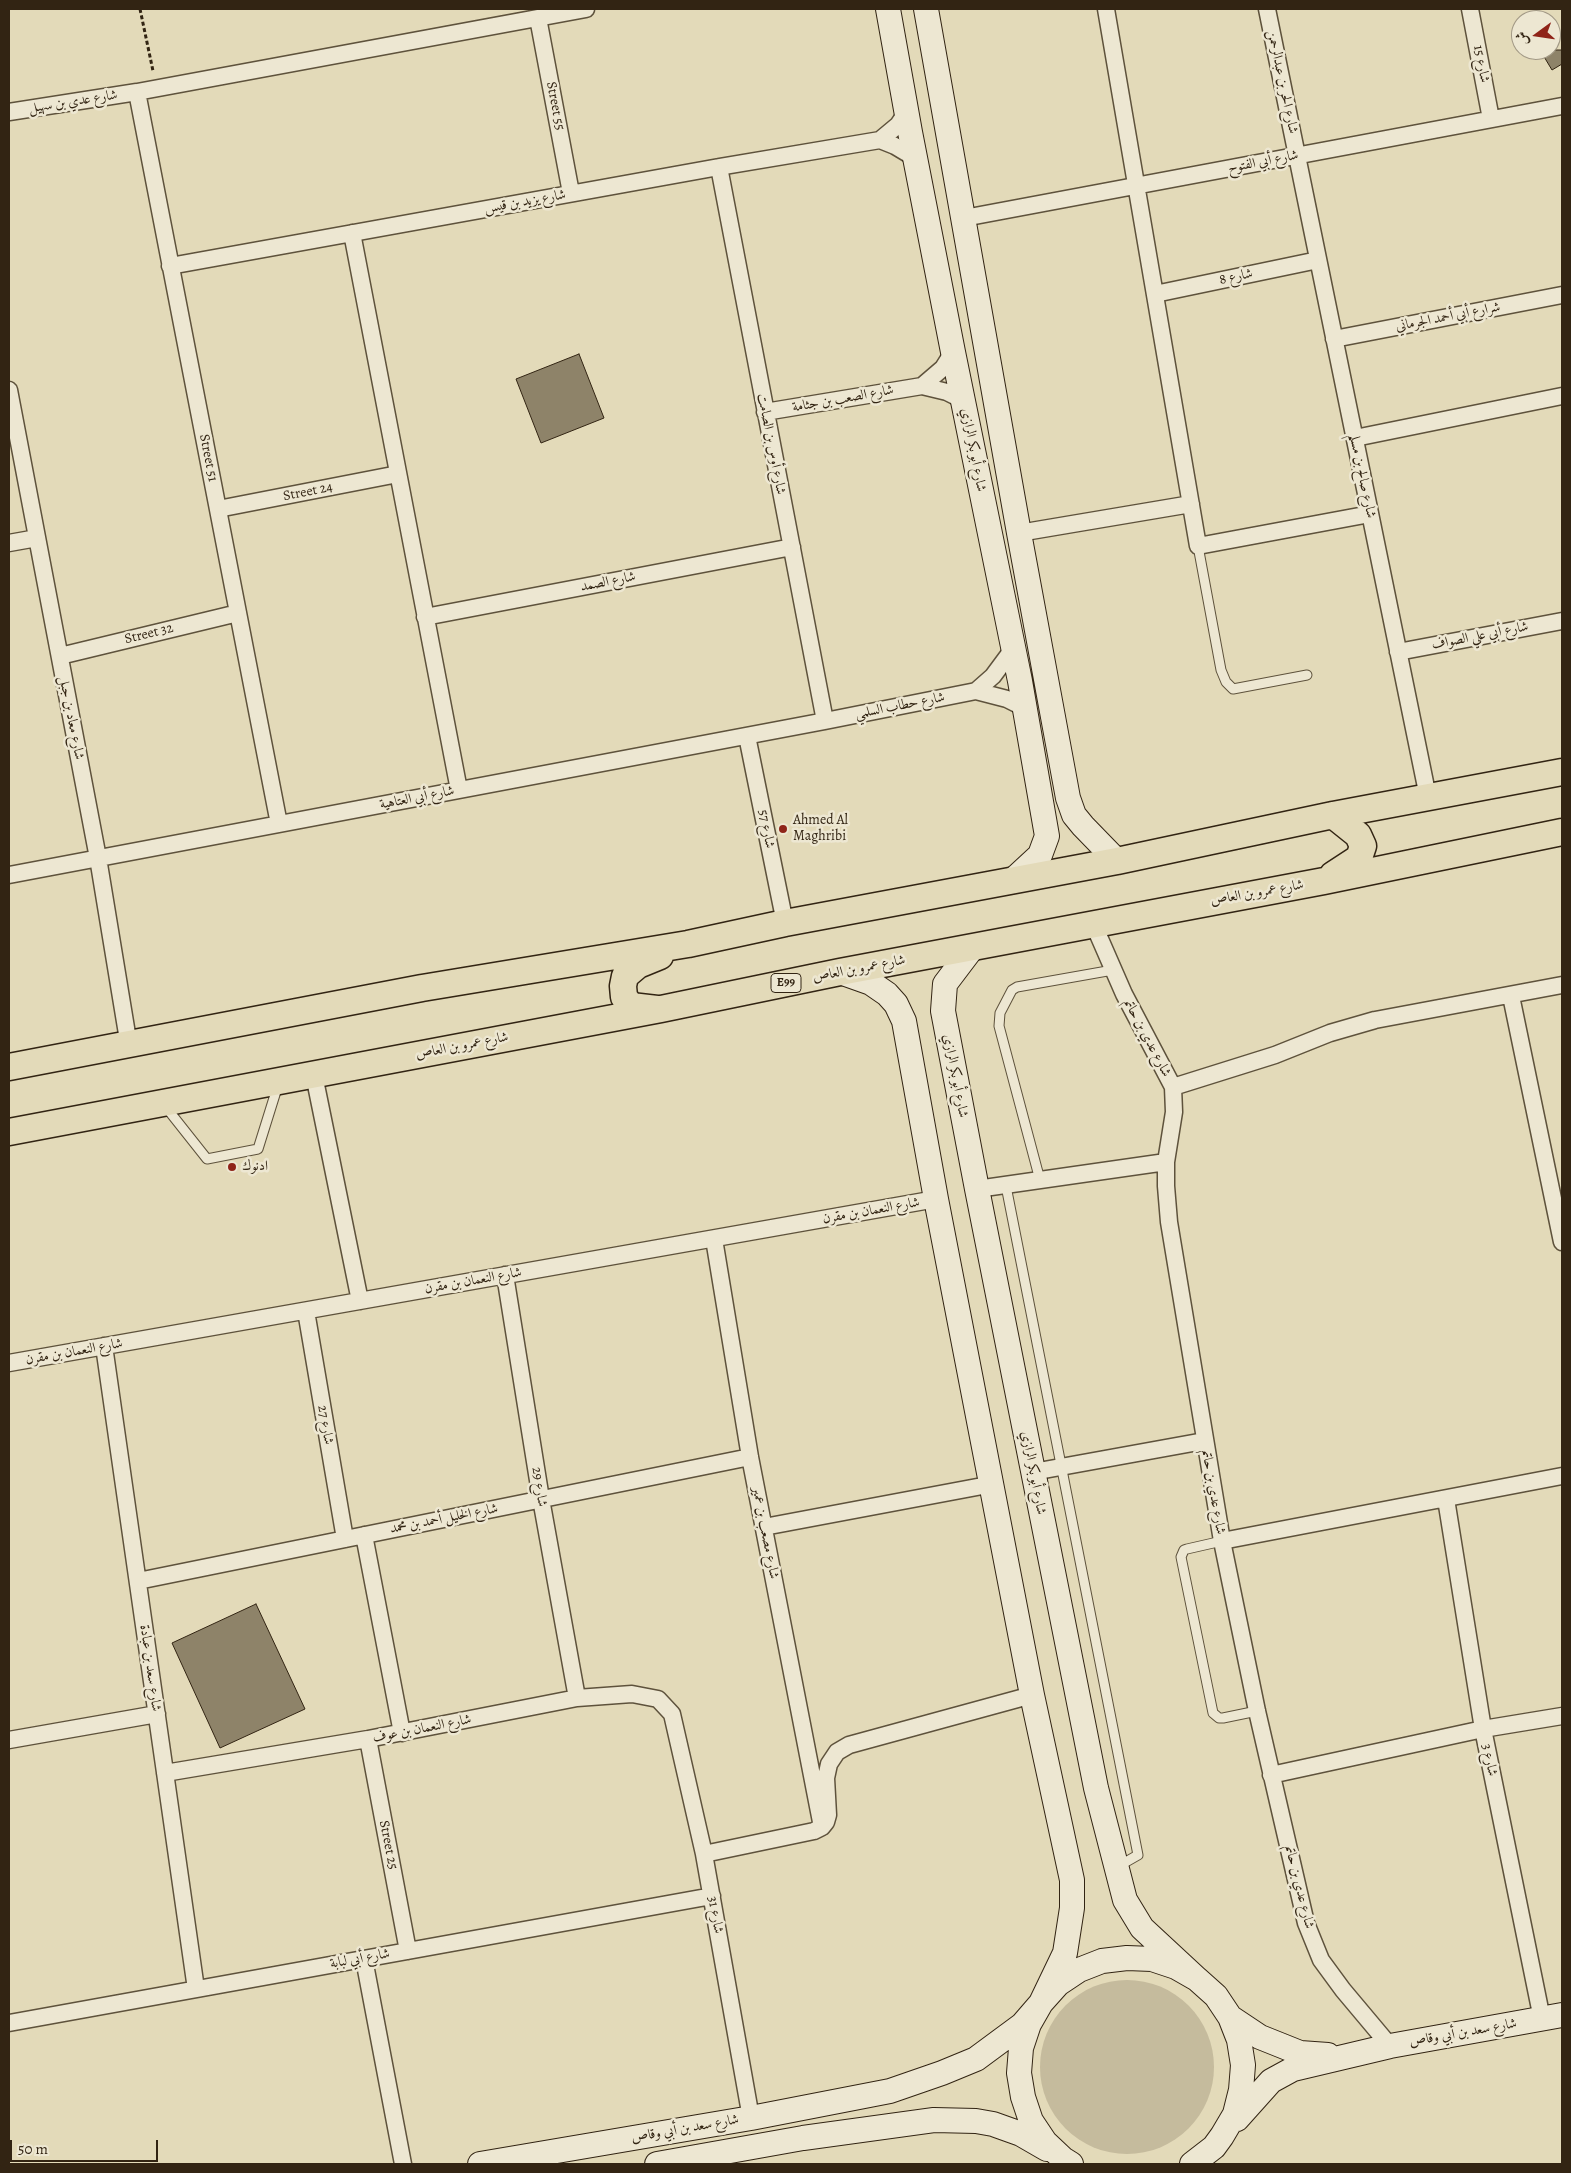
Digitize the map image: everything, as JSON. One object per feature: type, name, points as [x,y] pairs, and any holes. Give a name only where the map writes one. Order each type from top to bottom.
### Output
[{"type":"main road","points":[[9,1067],[129,1046],[422,988],[688,944],[785,923],[1117,861],[1333,815],[1562,772]]},
{"type":"main road","points":[[1324,880],[1359,858],[1363,846],[1358,835],[1333,815]]},
{"type":"main road","name":"شارع عمرو بن العاص","points":[[9,1132],[661,1009],[840,972],[1324,880],[1562,832]]},
{"type":"main road","points":[[661,1009],[632,1006],[624,997],[622,986],[625,976],[638,965],[688,944]]},
{"type":"street","name":"شارع عدي بن سهيل","points":[[9,112],[137,92],[586,9]]},
{"type":"street","name":"شارع أبو بكر الرازي","points":[[888,9],[906,113],[953,352],[1014,649],[1047,836],[1040,855],[1013,880]]},
{"type":"street","points":[[926,9],[1068,798],[1079,820],[1095,841],[1117,861]]},
{"type":"street","points":[[1106,9],[1198,546],[1370,514]]},
{"type":"street","name":"شارع الحر بن عبدالرحمن","points":[[1267,9],[1297,156]]},
{"type":"street","name":"شارع 15","points":[[1470,9],[1491,119]]},
{"type":"street","name":"Street 55","points":[[538,18],[572,194]]},
{"type":"street","name":"Street 51","points":[[137,92],[279,824]]},
{"type":"street","name":"شارع أبي الفتوح","points":[[964,218],[1562,106]]},
{"type":"street","points":[[906,113],[898,125],[880,140],[895,146],[915,158]]},
{"type":"street","name":"شارع يزيد بن قيس","points":[[170,266],[719,167],[880,140]]},
{"type":"street","name":"شارع صالح بن مسلم","points":[[1297,156],[1428,797]]},
{"type":"street","name":"شارع أوس بن الصامت","points":[[719,167],[824,722]]},
{"type":"street","points":[[352,233],[459,790]]},
{"type":"street","name":"شارع 8","points":[[1155,294],[1318,260]]},
{"type":"street","name":"شرارع أبي أحمد الجرماني","points":[[1334,339],[1562,295]]},
{"type":"street","points":[[922,386],[943,368],[953,352]]},
{"type":"street","points":[[922,386],[947,392],[963,400]]},
{"type":"street","name":"شارع الصعب بن جثامة","points":[[765,412],[922,386]]},
{"type":"street","name":"شارع معاد بن جبل","points":[[9,390],[98,858],[129,1046]]},
{"type":"street","points":[[1354,438],[1562,396]]},
{"type":"street","name":"Street 24","points":[[218,509],[398,474]]},
{"type":"street","points":[[1019,533],[1191,504]]},
{"type":"street","points":[[9,543],[37,538]]},
{"type":"street","name":"شارع الصمد","points":[[426,617],[792,547]]},
{"type":"street","name":"Street 32","points":[[60,656],[238,613]]},
{"type":"street","name":"شارع أبي علي الصواف","points":[[1398,652],[1562,621]]},
{"type":"street","points":[[976,691],[992,676],[1014,649]]},
{"type":"street","points":[[976,691],[1007,699],[1025,708]]},
{"type":"street","name":"شارع حطاب السلمي","points":[[824,722],[976,691]]},
{"type":"street","name":"شارع أبي العتاهية","points":[[9,875],[824,722]]},
{"type":"street","name":"شارع 57","points":[[747,736],[785,923]]},
{"type":"street","name":"شارع عدي بن حاتم","points":[[1093,923],[1112,970],[1173,1087],[1174,1112],[1166,1162],[1169,1222],[1222,1542],[1257,1712],[1306,1923],[1321,1960],[1343,1990],[1390,2046]]},
{"type":"street","name":"شارع أبو بكر الرازي","points":[[973,947],[945,984],[943,1011],[1096,1788],[1125,1900],[1142,1928],[1197,1979]]},
{"type":"street","points":[[840,972],[871,984],[887,994],[896,1004],[904,1021],[936,1200],[993,1484],[1032,1695],[1072,1880],[1072,1908],[1065,1954],[1029,2024],[1021,2048],[1020,2081],[1031,2121],[1045,2142],[1068,2163]]},
{"type":"street","points":[[1173,1087],[1275,1055],[1330,1033],[1374,1020],[1562,985]]},
{"type":"street","points":[[1511,996],[1562,1242]]},
{"type":"street","points":[[314,1075],[360,1301]]},
{"type":"street","points":[[977,1189],[1166,1162]]},
{"type":"street","name":"شارع النعمان بن مقرن","points":[[9,1363],[936,1200]]},
{"type":"street","name":"شارع مصعب بن عمير","points":[[714,1239],[750,1457],[822,1827]]},
{"type":"street","name":"شارع 29","points":[[505,1276],[541,1499],[577,1698]]},
{"type":"street","name":"شارع 27","points":[[306,1311],[345,1539]]},
{"type":"street","name":"شارع سعد بن عبادة","points":[[104,1346],[196,1989]]},
{"type":"street","points":[[1033,1472],[1204,1441]]},
{"type":"street","name":"شارع الخليل أحمد بن محمد","points":[[138,1581],[750,1457]]},
{"type":"street","points":[[1222,1542],[1562,1476]]},
{"type":"street","points":[[764,1527],[993,1484]]},
{"type":"street","name":"شارع 3","points":[[1446,1499],[1483,1729],[1552,2017]]},
{"type":"street","points":[[364,1535],[402,1733]]},
{"type":"street","name":"شارع النعمان بن عوف","points":[[165,1773],[402,1733],[577,1698],[632,1694],[658,1699],[672,1714]]},
{"type":"street","points":[[704,1854],[814,1831],[822,1827],[826,1822],[828,1814],[826,1778],[829,1764],[837,1752],[849,1745],[1032,1695]]},
{"type":"street","points":[[9,1740],[157,1714]]},
{"type":"street","name":"شارع 31","points":[[672,1714],[704,1854],[751,2118]]},
{"type":"street","points":[[1271,1775],[1483,1729],[1562,1716]]},
{"type":"street","name":"Street 25","points":[[368,1739],[408,1951]]},
{"type":"street","name":"شارع أبي لبابة","points":[[9,2023],[712,1896]]},
{"type":"street","points":[[1041,2003],[1058,1984],[1079,1970],[1102,1961],[1127,1958],[1152,1959],[1176,1967],[1197,1979],[1216,1996],[1230,2017],[1239,2040],[1243,2065],[1242,2090],[1235,2114],[1213,2149],[1192,2164]]},
{"type":"street","points":[[364,1959],[403,2164]]},
{"type":"street","name":"شارع سعد بن أبي وقاص","points":[[480,2164],[751,2118],[890,2091],[942,2074],[976,2059],[1022,2025],[1041,2003]]},
{"type":"street","name":"شارع سعد بن أبي وقاص","points":[[1230,2017],[1260,2037],[1300,2053],[1329,2055],[1364,2053]]},
{"type":"street","name":"شارع سعد بن أبي وقاص","points":[[1213,2149],[1271,2081],[1293,2069],[1390,2046],[1552,2017]]},
{"type":"street","name":"شارع سعد بن أبي وقاص","points":[[657,2164],[893,2124],[934,2120],[976,2121],[993,2124],[1021,2134],[1068,2163]]},
{"type":"lane","points":[[1198,546],[1221,670],[1226,682],[1233,689],[1307,675]]},
{"type":"lane","points":[[1040,1180],[1000,1026],[1000,1012],[1012,990],[1017,987],[1112,970]]},
{"type":"lane","points":[[164,1104],[207,1159],[258,1149],[279,1082]]},
{"type":"lane","points":[[1006,1186],[1138,1855],[1116,1868]]},
{"type":"lane","points":[[1222,1542],[1187,1549],[1182,1554],[1213,1713],[1219,1718],[1223,1718],[1257,1712]]},
{"type":"path","points":[[140,9],[157,88]]},
{"type":"shaded area","points":[[1136,1980],[1160,1986],[1176,1994],[1189,2005],[1200,2018],[1208,2034],[1213,2050],[1213,2084],[1208,2100],[1200,2116],[1189,2129],[1176,2140],[1152,2151],[1136,2154],[1118,2154],[1102,2151],[1078,2140],[1054,2116],[1041,2084],[1040,2058],[1043,2042],[1054,2018],[1078,1994],[1110,1981]]},
{"type":"building","points":[[1562,50],[1562,64],[1552,70],[1546,60],[1561,60]]},
{"type":"building","points":[[579,354],[604,418],[541,443],[516,379]]},
{"type":"building","points":[[256,1604],[305,1709],[220,1748],[172,1643]]},
{"type":"place","name":"Ahmed Al Maghribi","points":[[783,829]]},
{"type":"place","name":"ادنوك","points":[[232,1167]]}]
